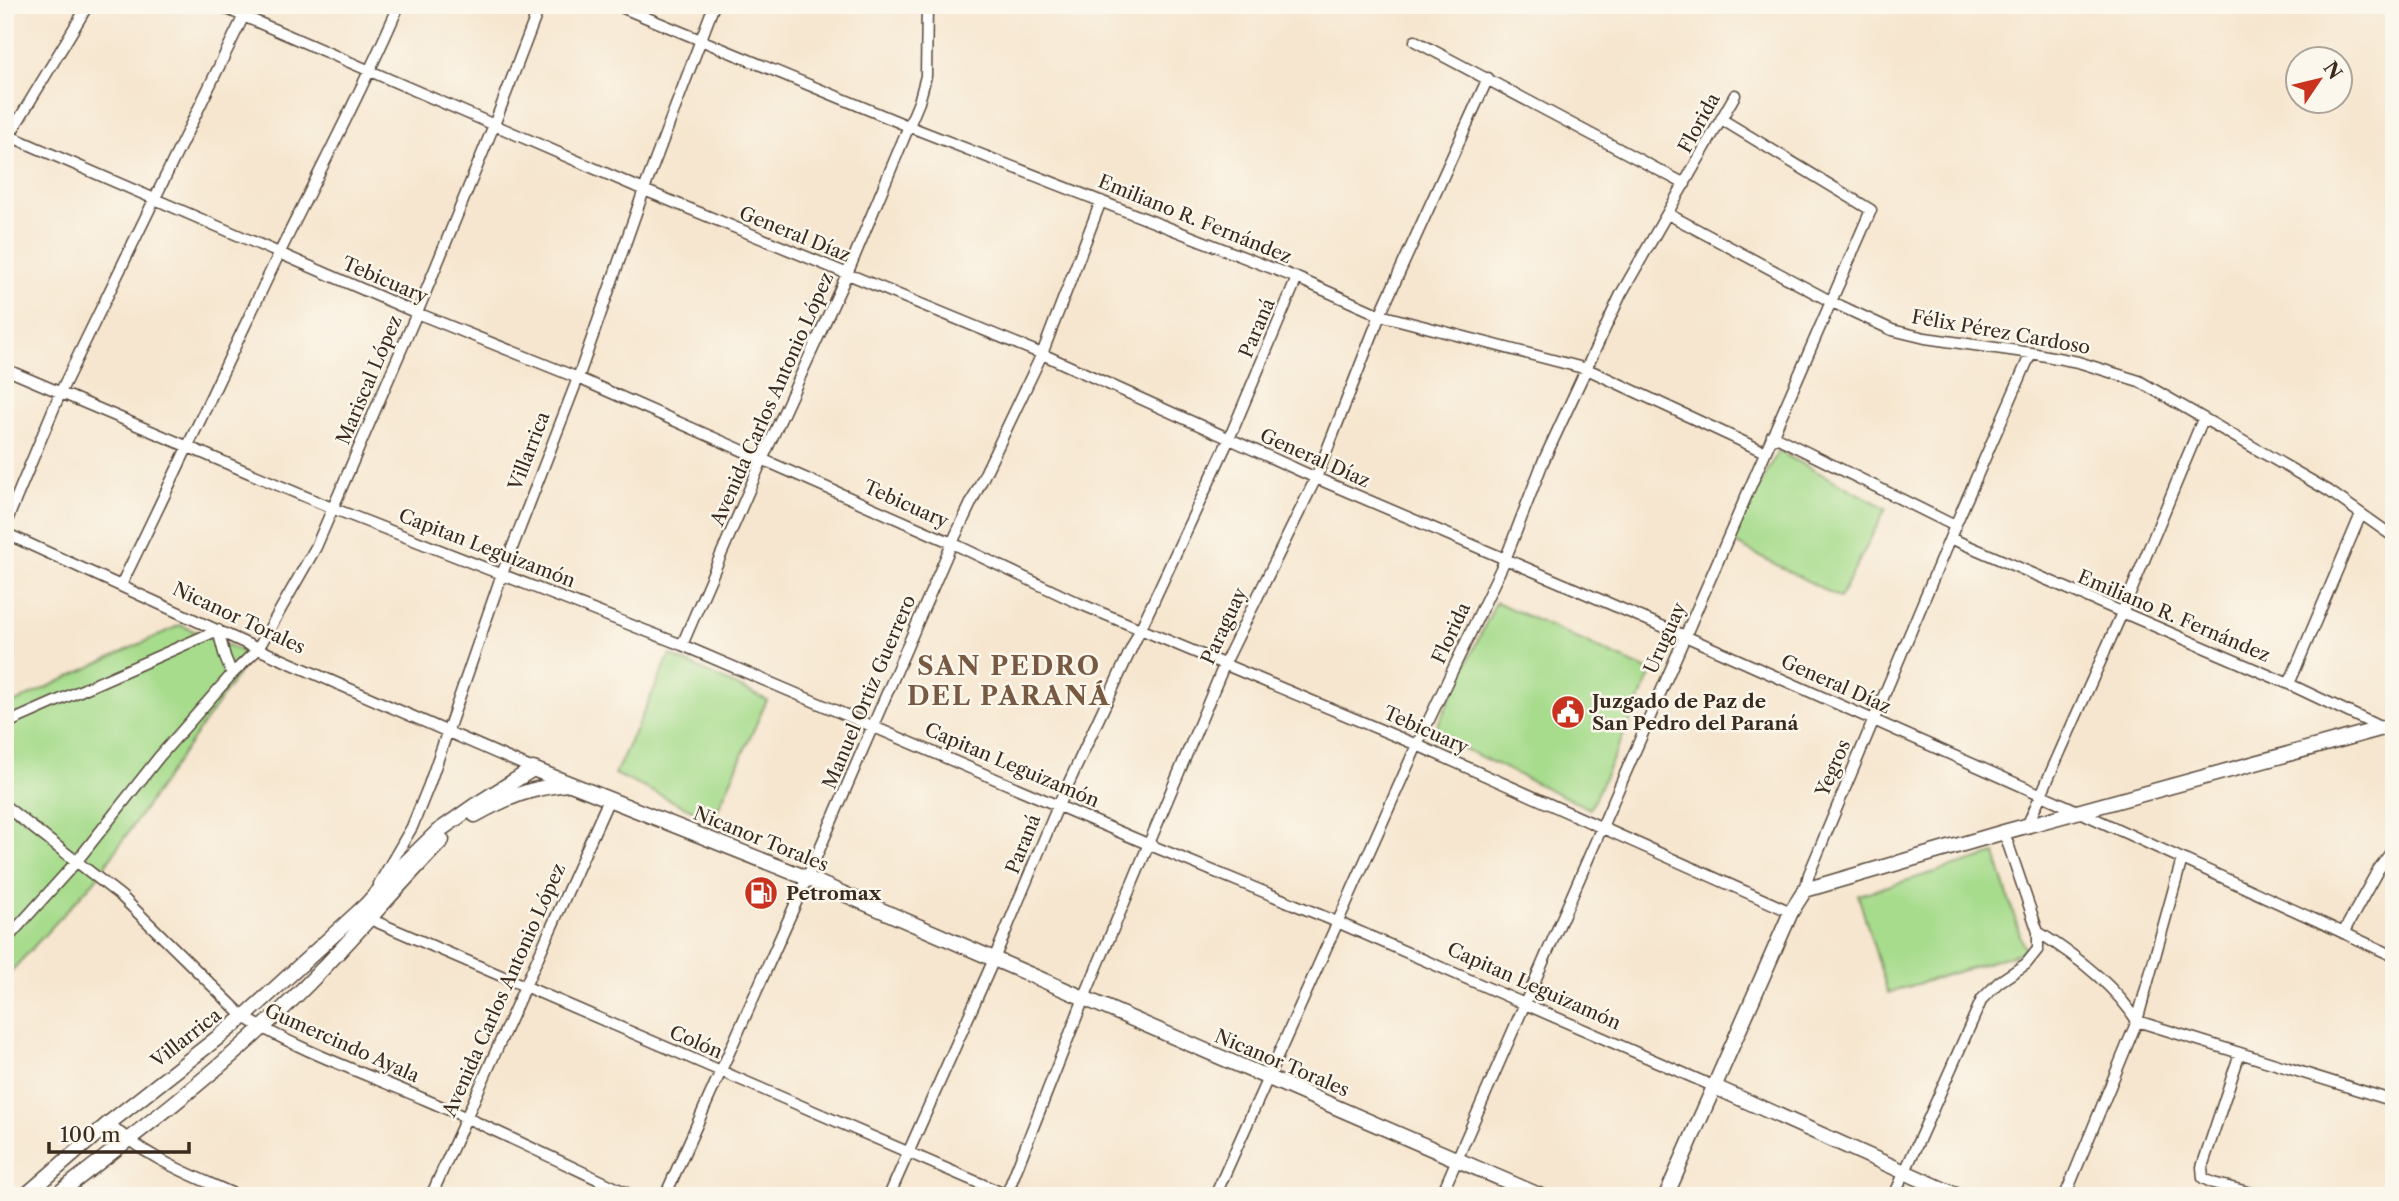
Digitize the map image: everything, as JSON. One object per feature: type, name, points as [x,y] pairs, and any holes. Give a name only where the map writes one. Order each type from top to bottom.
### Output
[{"type":"street","points":[[6,137],[88,5]]},
{"type":"street","name":"General Díaz","points":[[218,5],[644,190],[1042,354],[1315,478],[1685,636],[2394,956]]},
{"type":"street","points":[[5,525],[61,391],[249,5]]},
{"type":"street","points":[[121,585],[279,253],[370,73],[399,5]]},
{"type":"street","name":"Mariscal López","points":[[5,941],[77,861],[159,757],[232,674],[258,649],[316,547],[417,313],[540,5]]},
{"type":"street","name":"Emiliano R. Fernández","points":[[616,5],[908,126],[1297,278],[1380,315],[1587,369],[1765,452]]},
{"type":"street","name":"Villarrica","points":[[368,912],[412,827],[449,733],[502,574],[578,378],[644,190],[714,5]]},
{"type":"street","name":"Avenida Carlos Antonio López","points":[[682,645],[847,274],[908,126],[926,76],[927,5]]},
{"type":"street","points":[[1415,41],[1685,184]]},
{"type":"street","name":"Paraguay","points":[[1007,1195],[1084,998],[1225,663],[1315,478],[1380,315],[1488,78]]},
{"type":"street","name":"Florida","points":[[1215,1196],[1417,745],[1505,560],[1543,462],[1621,294],[1734,95]]},
{"type":"street","name":"Uruguay","points":[[1441,1196],[1600,826],[1871,210],[1721,119]]},
{"type":"street","name":"Tebicuary","points":[[6,137],[417,313],[578,378],[1139,629],[1417,745],[1791,912]]},
{"type":"street","name":"Manuel Ortiz Guerrero","points":[[665,1196],[952,544],[1042,354],[1101,201]]},
{"type":"street","name":"Félix Pérez Cardoso","points":[[1668,214],[1830,301],[1892,330],[1925,338],[2031,352],[2105,369],[2139,381],[2329,491],[2394,537]]},
{"type":"street","name":"Paraná","points":[[889,1196],[994,959],[1058,806],[1229,439],[1297,278]]},
{"type":"street","name":"Yegros","points":[[1666,1196],[1791,912],[1805,890],[1809,874],[1955,526],[2031,352]]},
{"type":"street","name":"Capitan Leguizamón","points":[[5,369],[332,508],[682,645],[1337,922],[1525,1002],[1958,1196]]},
{"type":"street","points":[[2027,826],[2122,613],[2203,419]]},
{"type":"street","points":[[1772,435],[1955,526]]},
{"type":"street","points":[[2289,684],[2361,514]]},
{"type":"street","name":"Nicanor Torales","points":[[5,533],[449,733],[807,878],[1541,1196]]},
{"type":"street","name":"Emiliano R. Fernández","points":[[1951,538],[2388,727]]},
{"type":"street","points":[[5,724],[218,630],[232,674]]},
{"type":"street","points":[[1805,890],[2004,832],[2388,727]]},
{"type":"street","name":"Villarrica","points":[[55,1196],[127,1141],[262,1028],[340,953],[396,872],[437,832],[533,769]]},
{"type":"street","name":"Villarrica","points":[[25,1196],[108,1123],[244,1017],[368,912],[444,838],[471,818],[506,799],[537,787],[572,783]]},
{"type":"street","name":"Avenida Carlos Antonio López","points":[[431,1196],[609,799]]},
{"type":"street","name":"Gumercindo Ayala","points":[[5,806],[121,896],[244,1017],[262,1028],[466,1117],[633,1196]]},
{"type":"street","points":[[1894,1196],[1982,999],[1999,982],[2026,964],[2038,949],[2039,932],[2004,832]]},
{"type":"street","points":[[2343,933],[2378,870],[2394,848]]},
{"type":"street","points":[[2065,1196],[2137,1021],[2182,859]]},
{"type":"street","name":"Colón","points":[[368,912],[525,986],[1007,1195]]},
{"type":"street","points":[[2039,932],[2064,948],[2125,1001],[2137,1021],[2394,1101]]},
{"type":"street","points":[[2241,1053],[2202,1167],[2203,1178],[2263,1196]]},
{"type":"street","points":[[108,1123],[127,1141],[173,1167],[238,1196]]},
{"type":"green space","points":[[1778,451],[1886,508],[1840,598],[1731,541]]},
{"type":"green space","points":[[1496,602],[1652,672],[1590,809],[1433,734]]},
{"type":"green space","points":[[180,625],[251,655],[95,880],[5,978],[5,707]]},
{"type":"green space","points":[[670,655],[767,700],[713,820],[615,774]]},
{"type":"green space","points":[[1995,854],[2025,951],[1888,993],[1858,895]]},
{"type":"place","name":"Juzgado de Paz de San Pedro del Paraná","points":[[1568,712]]},
{"type":"place","name":"Petromax","points":[[761,893]]},
{"type":"district","name":"SAN PEDRO DEL PARANÁ","points":[[1009,681]]}]
